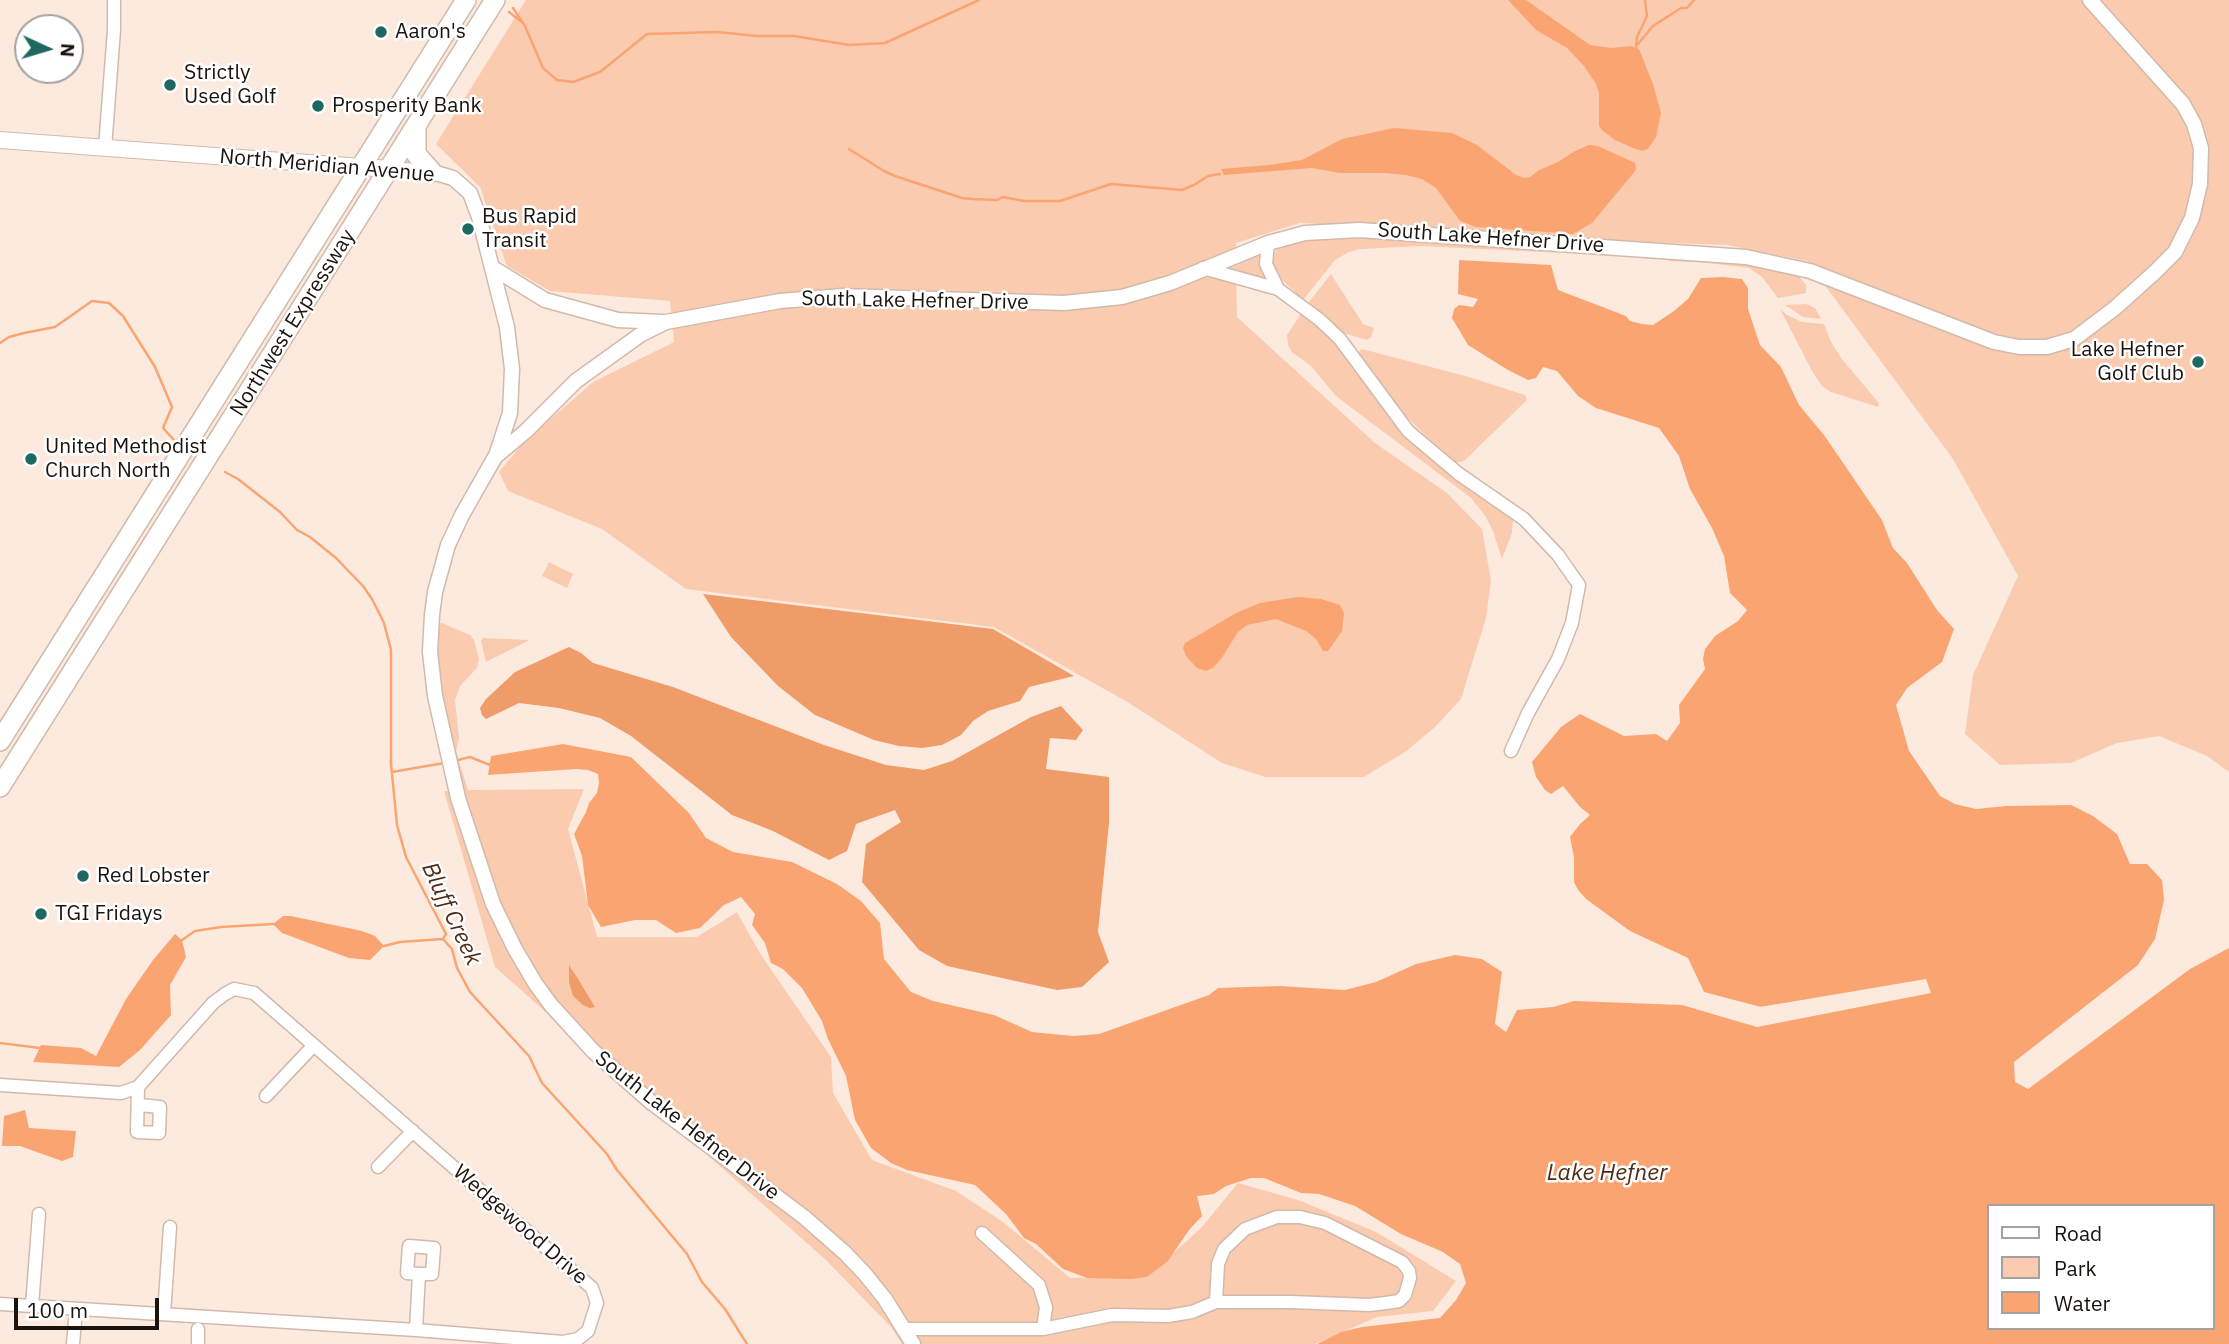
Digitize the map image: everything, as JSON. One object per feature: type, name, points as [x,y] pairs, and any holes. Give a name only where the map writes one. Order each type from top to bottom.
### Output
[{"type":"highway","name":"Northwest Expressway","points":[[0,741],[466,0]]},
{"type":"highway","name":"Northwest Expressway","points":[[0,787],[495,0]]},
{"type":"highway","points":[[416,127],[416,154],[432,172]]},
{"type":"main road","name":"North Meridian Avenue","points":[[0,140],[389,169]]},
{"type":"street","points":[[105,148],[114,0]]},
{"type":"street","name":"South Lake Hefner Drive","points":[[914,1344],[885,1299],[845,1253],[804,1217],[652,1103],[593,1051],[551,1005],[515,949],[493,904],[467,827],[447,750],[432,674],[431,631],[435,592],[448,545],[495,457],[576,382],[630,342],[666,322],[780,301],[842,296],[1064,303],[1122,297],[1170,283],[1268,243],[1305,233],[1359,230],[1746,257],[1810,271],[1994,342],[2019,347],[2047,347],[2074,339],[2115,308],[2175,251],[2192,218],[2200,184],[2201,148],[2194,124],[2183,104],[2090,0]]},
{"type":"street","name":"North Meridian Avenue","points":[[389,169],[432,172],[453,178],[470,193],[479,217],[507,327],[512,369],[510,413],[495,457]]},
{"type":"street","points":[[1268,243],[1266,264],[1278,289]]},
{"type":"street","points":[[493,268],[545,300],[618,320],[666,322]]},
{"type":"street","points":[[1202,268],[1278,289],[1320,320],[1340,339],[1408,431],[1459,474],[1524,519],[1558,555],[1579,585],[1572,623],[1558,659],[1528,713],[1511,751]]},
{"type":"street","name":"Wedgewood Drive","points":[[0,1304],[563,1342],[578,1339],[588,1331],[597,1303],[592,1288],[254,993],[234,989],[213,1003],[138,1087]]},
{"type":"street","points":[[266,1096],[314,1045]]},
{"type":"street","points":[[0,1084],[121,1093],[138,1087],[139,1105]]},
{"type":"street","points":[[378,1167],[413,1131]]},
{"type":"street","points":[[32,1306],[38,1214]]},
{"type":"street","points":[[904,1329],[1043,1329],[1112,1315],[1168,1316],[1192,1312],[1216,1302],[1369,1305],[1399,1301],[1408,1290],[1410,1278],[1409,1271],[1402,1262],[1325,1223],[1300,1217],[1276,1217],[1245,1229],[1224,1249],[1218,1264],[1216,1302]]},
{"type":"street","points":[[164,1314],[170,1227]]},
{"type":"street","points":[[982,1233],[1039,1285],[1046,1307],[1043,1329]]},
{"type":"street","points":[[416,1330],[419,1274]]},
{"type":"street","points":[[73,1344],[75,1321]]},
{"type":"street","points":[[198,1329],[198,1344]]},
{"type":"green space","points":[[526,0],[2229,0],[2229,772],[2207,756],[2159,736],[2117,743],[2071,763],[2000,765],[1965,734],[1973,675],[2018,576],[1953,459],[1807,261],[1727,245],[1300,223],[1236,243],[1236,260],[1256,252],[1262,254],[1265,275],[1263,278],[1236,271],[1237,317],[1375,443],[1447,493],[1482,529],[1491,581],[1486,618],[1461,699],[1435,727],[1405,752],[1364,777],[1265,777],[1222,763],[1129,703],[994,627],[686,589],[602,529],[508,491],[499,472],[523,443],[593,382],[674,342],[670,301],[550,291],[507,266],[480,187],[436,144]]},
{"type":"green space","points":[[1344,238],[1582,251],[1583,254],[1422,246],[1361,249],[1335,260],[1303,300],[1275,273],[1272,260],[1280,246],[1309,240]]},
{"type":"green space","points":[[1673,256],[1753,263],[1798,275],[1806,285],[1806,293],[1778,298],[1762,277],[1749,268],[1669,261]]},
{"type":"green space","points":[[1331,274],[1363,324],[1374,328],[1367,340],[1340,332],[1308,303]]},
{"type":"green space","points":[[1806,304],[1815,308],[1821,319],[1803,317],[1785,305]]},
{"type":"green space","points":[[1780,309],[1802,322],[1824,324],[1841,358],[1879,403],[1878,407],[1831,392],[1822,386]]},
{"type":"green space","points":[[1302,312],[1319,325],[1344,352],[1373,391],[1513,517],[1512,533],[1502,559],[1486,517],[1471,498],[1336,396],[1311,366],[1292,352],[1287,335]]},
{"type":"green space","points":[[1362,349],[1469,377],[1525,395],[1527,400],[1464,461],[1456,463],[1396,406],[1357,353]]},
{"type":"green space","points":[[549,562],[573,574],[567,588],[542,576]]},
{"type":"green space","points":[[442,623],[470,635],[479,659],[477,668],[460,686],[455,700],[459,738],[456,751],[468,790],[584,789],[568,829],[597,937],[697,937],[737,912],[761,955],[831,1057],[833,1093],[872,1160],[956,1191],[1003,1222],[1070,1278],[1147,1277],[1201,1228],[1238,1183],[1298,1200],[1376,1232],[1456,1281],[1433,1311],[1377,1317],[1315,1344],[902,1344],[891,1327],[826,1260],[495,967],[444,791],[462,791],[442,704],[436,658],[437,624]]},
{"type":"green space","points":[[483,638],[528,641],[486,662],[481,641]]},
{"type":"shaded area","points":[[703,594],[993,629],[1074,676],[1029,687],[1020,701],[988,711],[973,721],[961,735],[942,745],[922,748],[899,746],[874,740],[815,715],[778,686],[731,637]]},
{"type":"shaded area","points":[[569,647],[593,663],[673,687],[824,745],[886,765],[924,770],[952,761],[1031,717],[1061,706],[1083,730],[1076,740],[1050,738],[1046,769],[1109,777],[1109,823],[1098,932],[1109,962],[1082,987],[1057,990],[947,966],[919,950],[862,882],[866,844],[901,822],[895,810],[856,824],[847,851],[829,860],[773,831],[732,815],[631,736],[600,718],[559,708],[519,703],[486,719],[482,715],[480,708],[486,699],[515,672]]},
{"type":"shaded area","points":[[569,965],[595,1007],[583,1005],[573,996],[569,982]]},
{"type":"water","points":[[1508,0],[1526,0],[1590,45],[1611,48],[1631,46],[1639,49],[1661,113],[1656,137],[1648,149],[1642,151],[1633,148],[1615,140],[1602,130],[1599,126],[1599,93],[1584,66],[1567,48],[1536,30]]},
{"type":"water","points":[[1394,128],[1452,133],[1477,145],[1516,175],[1524,178],[1589,145],[1598,146],[1635,163],[1636,170],[1592,223],[1573,234],[1476,227],[1460,221],[1436,188],[1422,179],[1406,175],[1340,173],[1312,168],[1224,175],[1221,169],[1302,160],[1342,139]]},
{"type":"water","name":"Lake Hefner","points":[[1459,260],[1551,265],[1558,290],[1626,316],[1630,321],[1653,325],[1688,299],[1701,278],[1742,279],[1748,288],[1748,309],[1760,345],[1781,367],[1799,405],[1824,435],[1882,520],[1893,548],[1907,563],[1937,610],[1954,629],[1942,662],[1907,688],[1896,705],[1909,751],[1940,796],[1955,804],[1976,809],[2071,805],[2093,816],[2117,834],[2130,864],[2147,864],[2162,880],[2164,900],[2155,939],[2138,965],[2014,1062],[2015,1082],[2028,1089],[2190,969],[2229,948],[2229,1344],[1317,1344],[1341,1332],[1362,1327],[1440,1318],[1456,1300],[1466,1283],[1460,1264],[1443,1252],[1401,1234],[1355,1206],[1319,1194],[1301,1193],[1264,1178],[1251,1178],[1226,1186],[1214,1194],[1197,1196],[1202,1216],[1168,1261],[1147,1277],[1087,1278],[1063,1269],[1036,1244],[1024,1238],[1006,1214],[975,1185],[907,1170],[891,1163],[871,1148],[855,1120],[846,1076],[822,1021],[802,988],[783,969],[771,963],[765,943],[752,925],[755,914],[741,897],[724,905],[700,928],[676,933],[656,920],[635,920],[601,927],[588,905],[582,856],[574,834],[597,793],[598,774],[576,769],[488,775],[491,756],[563,744],[631,757],[689,813],[706,838],[733,852],[792,862],[837,884],[861,901],[880,923],[884,959],[911,992],[933,1001],[994,1015],[1032,1032],[1073,1036],[1099,1034],[1209,995],[1218,988],[1279,986],[1345,990],[1376,982],[1416,964],[1455,955],[1482,959],[1502,972],[1495,1024],[1506,1032],[1517,1010],[1553,1007],[1574,1001],[1682,1005],[1757,1027],[1931,993],[1926,979],[1761,1007],[1704,992],[1688,958],[1630,931],[1586,899],[1578,890],[1574,882],[1574,857],[1570,837],[1590,815],[1563,786],[1551,794],[1545,790],[1536,777],[1532,762],[1561,727],[1580,714],[1624,736],[1656,734],[1667,741],[1680,723],[1679,705],[1705,669],[1705,649],[1715,636],[1738,621],[1747,610],[1730,593],[1724,556],[1712,528],[1690,489],[1679,456],[1659,428],[1596,408],[1578,396],[1557,371],[1543,367],[1536,378],[1528,380],[1468,345],[1452,318],[1454,309],[1459,305],[1473,307],[1478,299],[1458,294]]},
{"type":"water","points":[[1298,597],[1321,599],[1340,605],[1344,613],[1342,631],[1328,651],[1323,651],[1316,639],[1306,631],[1276,619],[1247,625],[1238,632],[1213,668],[1206,671],[1197,668],[1186,656],[1183,648],[1185,643],[1236,613],[1260,603]]},
{"type":"water","points":[[283,916],[362,931],[375,936],[384,946],[370,960],[349,958],[282,933],[273,924]]},
{"type":"water","points":[[175,934],[182,940],[186,957],[170,985],[171,1015],[140,1050],[119,1067],[33,1062],[41,1045],[81,1048],[96,1056],[126,999]]},
{"type":"water","points":[[25,1110],[29,1128],[76,1131],[73,1157],[62,1161],[20,1146],[2,1146],[4,1116]]},
{"type":"pier","points":[[1686,963],[1703,994],[1754,1008],[1925,981],[1927,990],[1924,983],[1760,1010],[1702,995]]},
{"type":"pier","points":[[1927,991],[1927,992],[1860,1004]]},
{"type":"waterway","points":[[513,8],[525,26],[543,68],[557,80],[573,82],[600,72],[647,34],[717,32],[794,36],[849,45],[885,43],[979,0]]},
{"type":"waterway","points":[[1636,47],[1637,37],[1647,16],[1645,0]]},
{"type":"waterway","points":[[1638,44],[1653,26],[1681,8],[1687,8],[1694,0]]},
{"type":"waterway","points":[[509,12],[523,23]]},
{"type":"waterway","points":[[849,149],[895,176],[972,199],[997,200],[1003,197],[1024,201],[1060,201],[1111,184],[1182,190],[1208,176],[1220,174]]},
{"type":"waterway","name":"Bluff Creek","points":[[0,343],[9,337],[55,327],[92,301],[109,303],[123,316],[155,367],[172,407],[163,428],[174,440]]},
{"type":"waterway","name":"Bluff Creek","points":[[225,472],[238,479],[280,512],[297,530],[336,558],[372,599],[384,623],[391,650],[391,764],[397,825],[406,857],[446,934],[443,939],[452,949],[457,968],[470,992],[529,1056],[542,1083],[607,1154],[617,1170],[687,1254],[702,1282],[725,1309],[747,1344]]},
{"type":"waterway","points":[[454,761],[470,757],[490,765]]},
{"type":"waterway","points":[[392,772],[444,763]]},
{"type":"waterway","points":[[182,940],[195,931],[273,924]]},
{"type":"waterway","points":[[384,946],[443,939]]},
{"type":"waterway","points":[[0,1043],[40,1048]]},
{"type":"place","name":"Aaron's","points":[[381,32]]},
{"type":"place","name":"Strictly Used Golf","points":[[170,85]]},
{"type":"place","name":"Prosperity Bank","points":[[318,106]]},
{"type":"place","name":"Bus Rapid Transit","points":[[468,229]]},
{"type":"place","name":"Lake Hefner Golf Club","points":[[2198,362]]},
{"type":"place","name":"United Methodist Church North","points":[[31,459]]},
{"type":"place","name":"Red Lobster","points":[[83,876]]},
{"type":"place","name":"TGI Fridays","points":[[41,914]]}]
